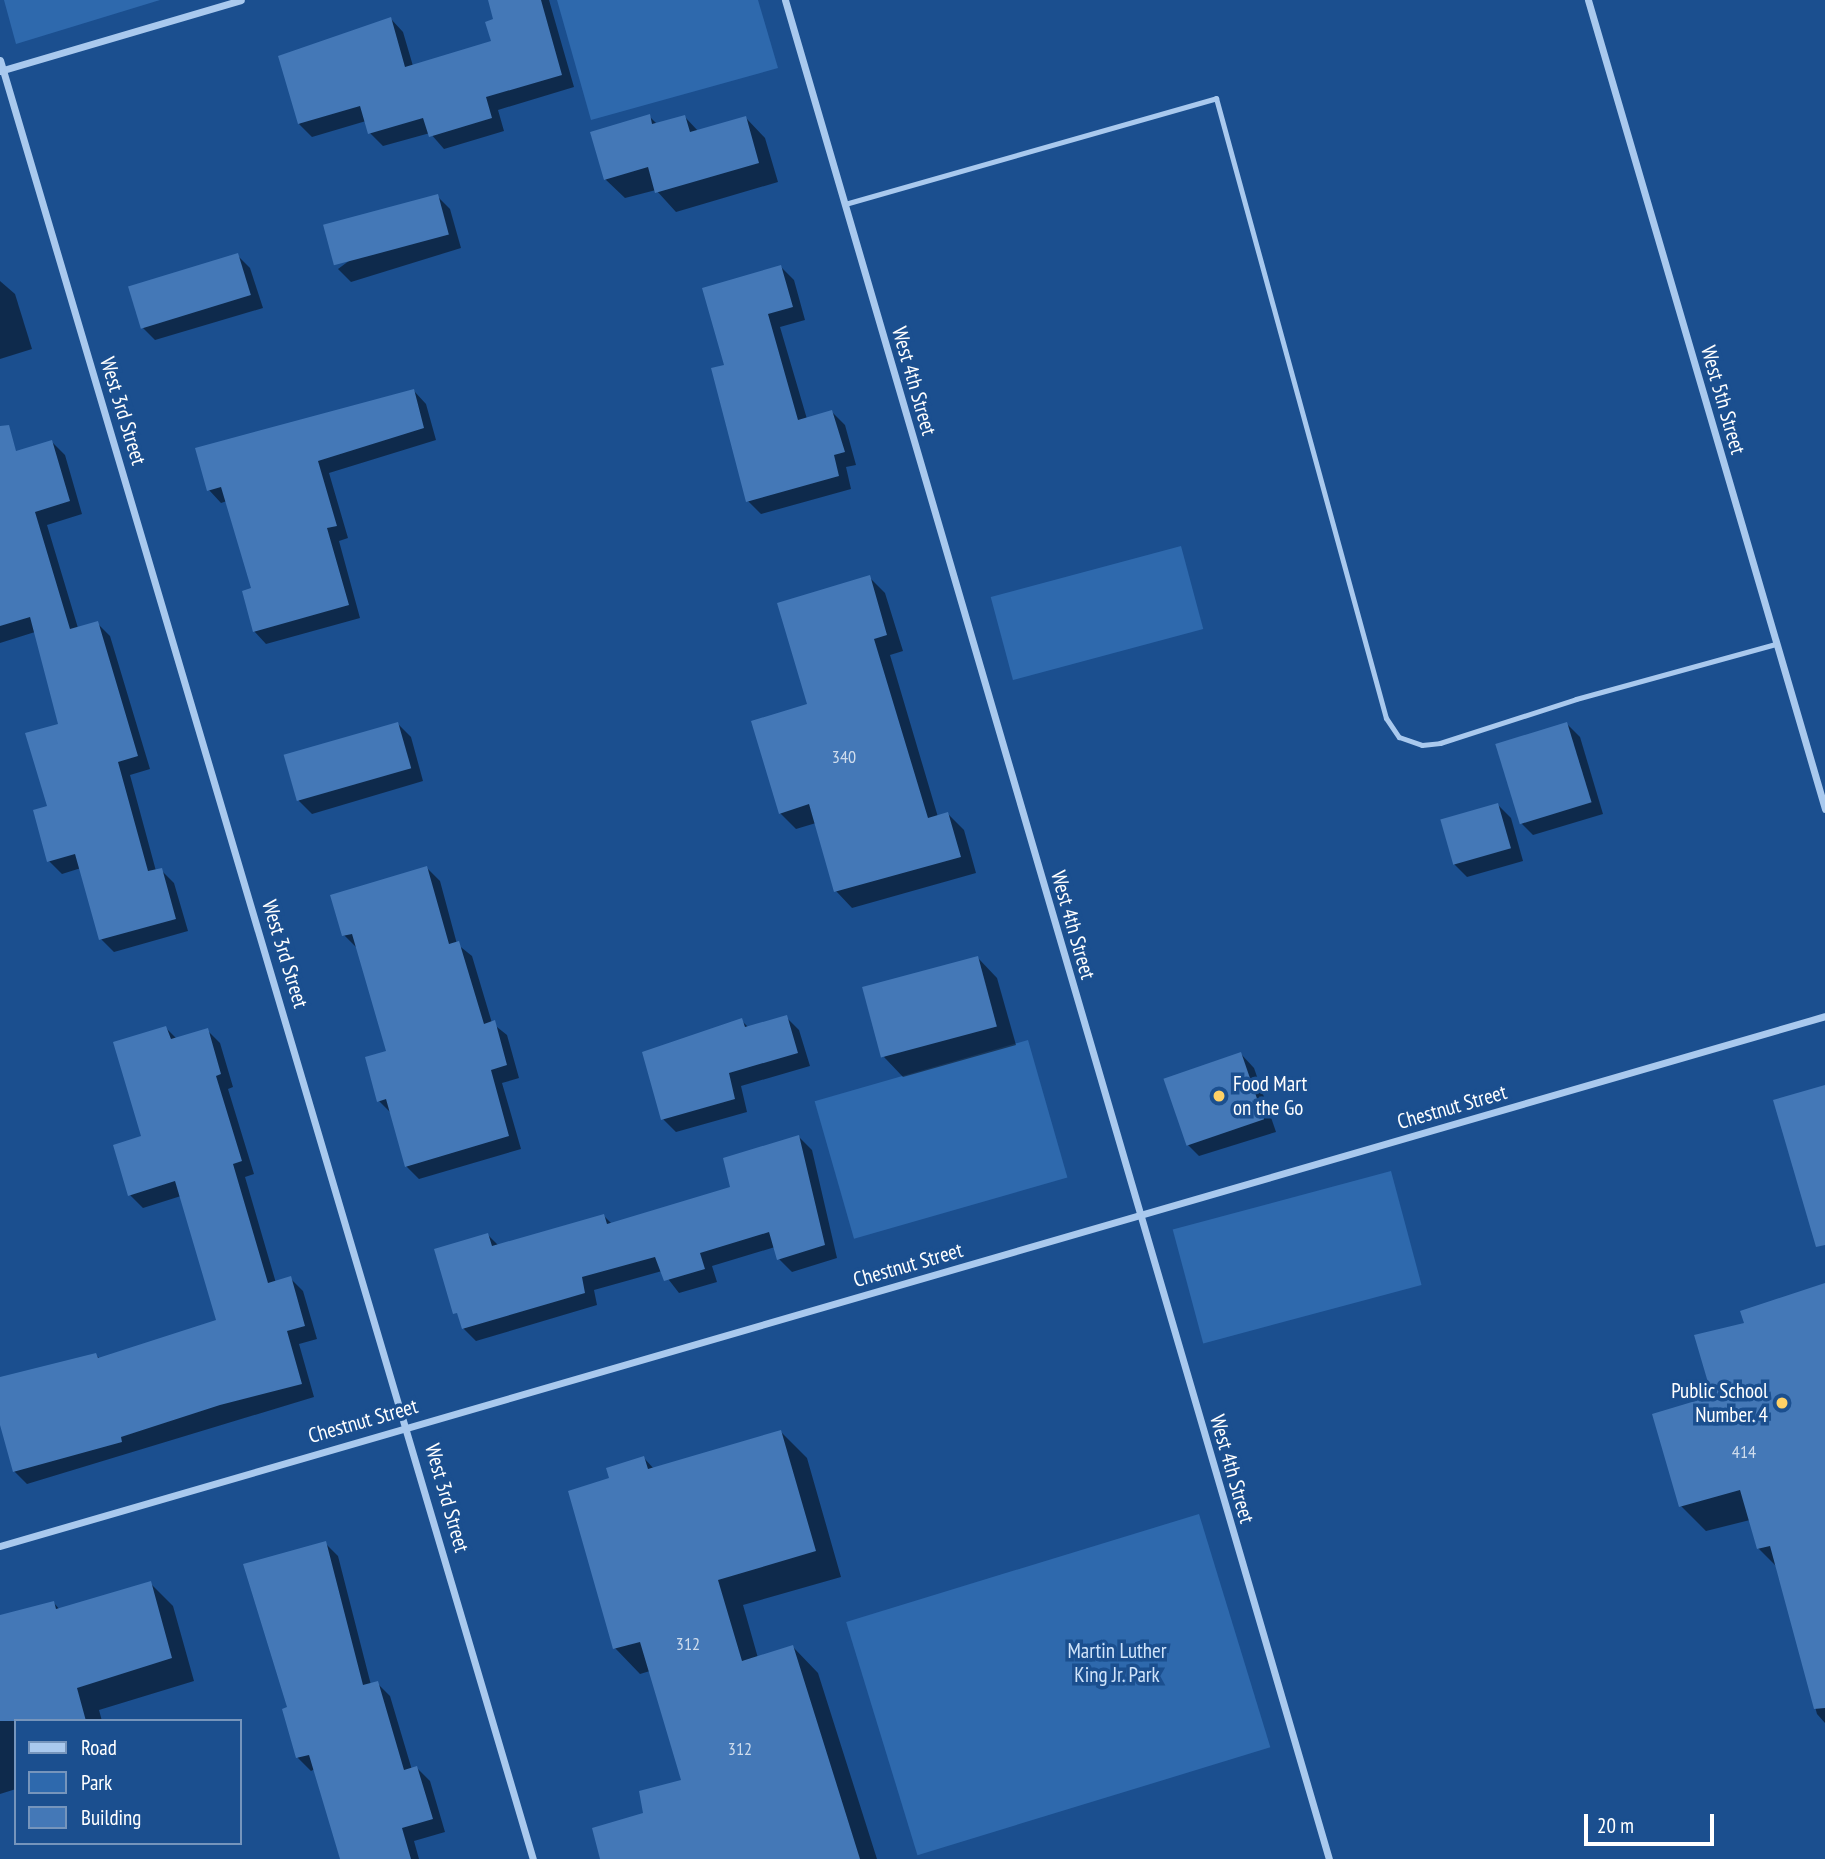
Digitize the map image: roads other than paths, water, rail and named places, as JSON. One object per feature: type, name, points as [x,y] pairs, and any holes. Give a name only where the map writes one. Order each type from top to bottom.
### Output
[{"type":"street","points":[[1,71],[241,0]]},
{"type":"street","name":"West 4th Street","points":[[785,0],[1329,1859]]},
{"type":"street","name":"West 5th Street","points":[[1587,0],[1825,809]]},
{"type":"street","name":"West 3rd Street","points":[[0,60],[1,71],[408,1426],[533,1859]]},
{"type":"street","name":"Chestnut Street","points":[[0,1545],[1140,1217],[1825,1016]]},
{"type":"lane","points":[[845,204],[1216,97],[1385,718],[1399,737],[1422,745],[1440,743],[1576,699],[1776,644]]},
{"type":"place","name":"Food Mart on the Go","points":[[1219,1096]]},
{"type":"place","name":"Public School Number. 4","points":[[1782,1403]]},
{"type":"park label","name":"Martin Luther King Jr. Park","points":[[1117,1663]]}]
